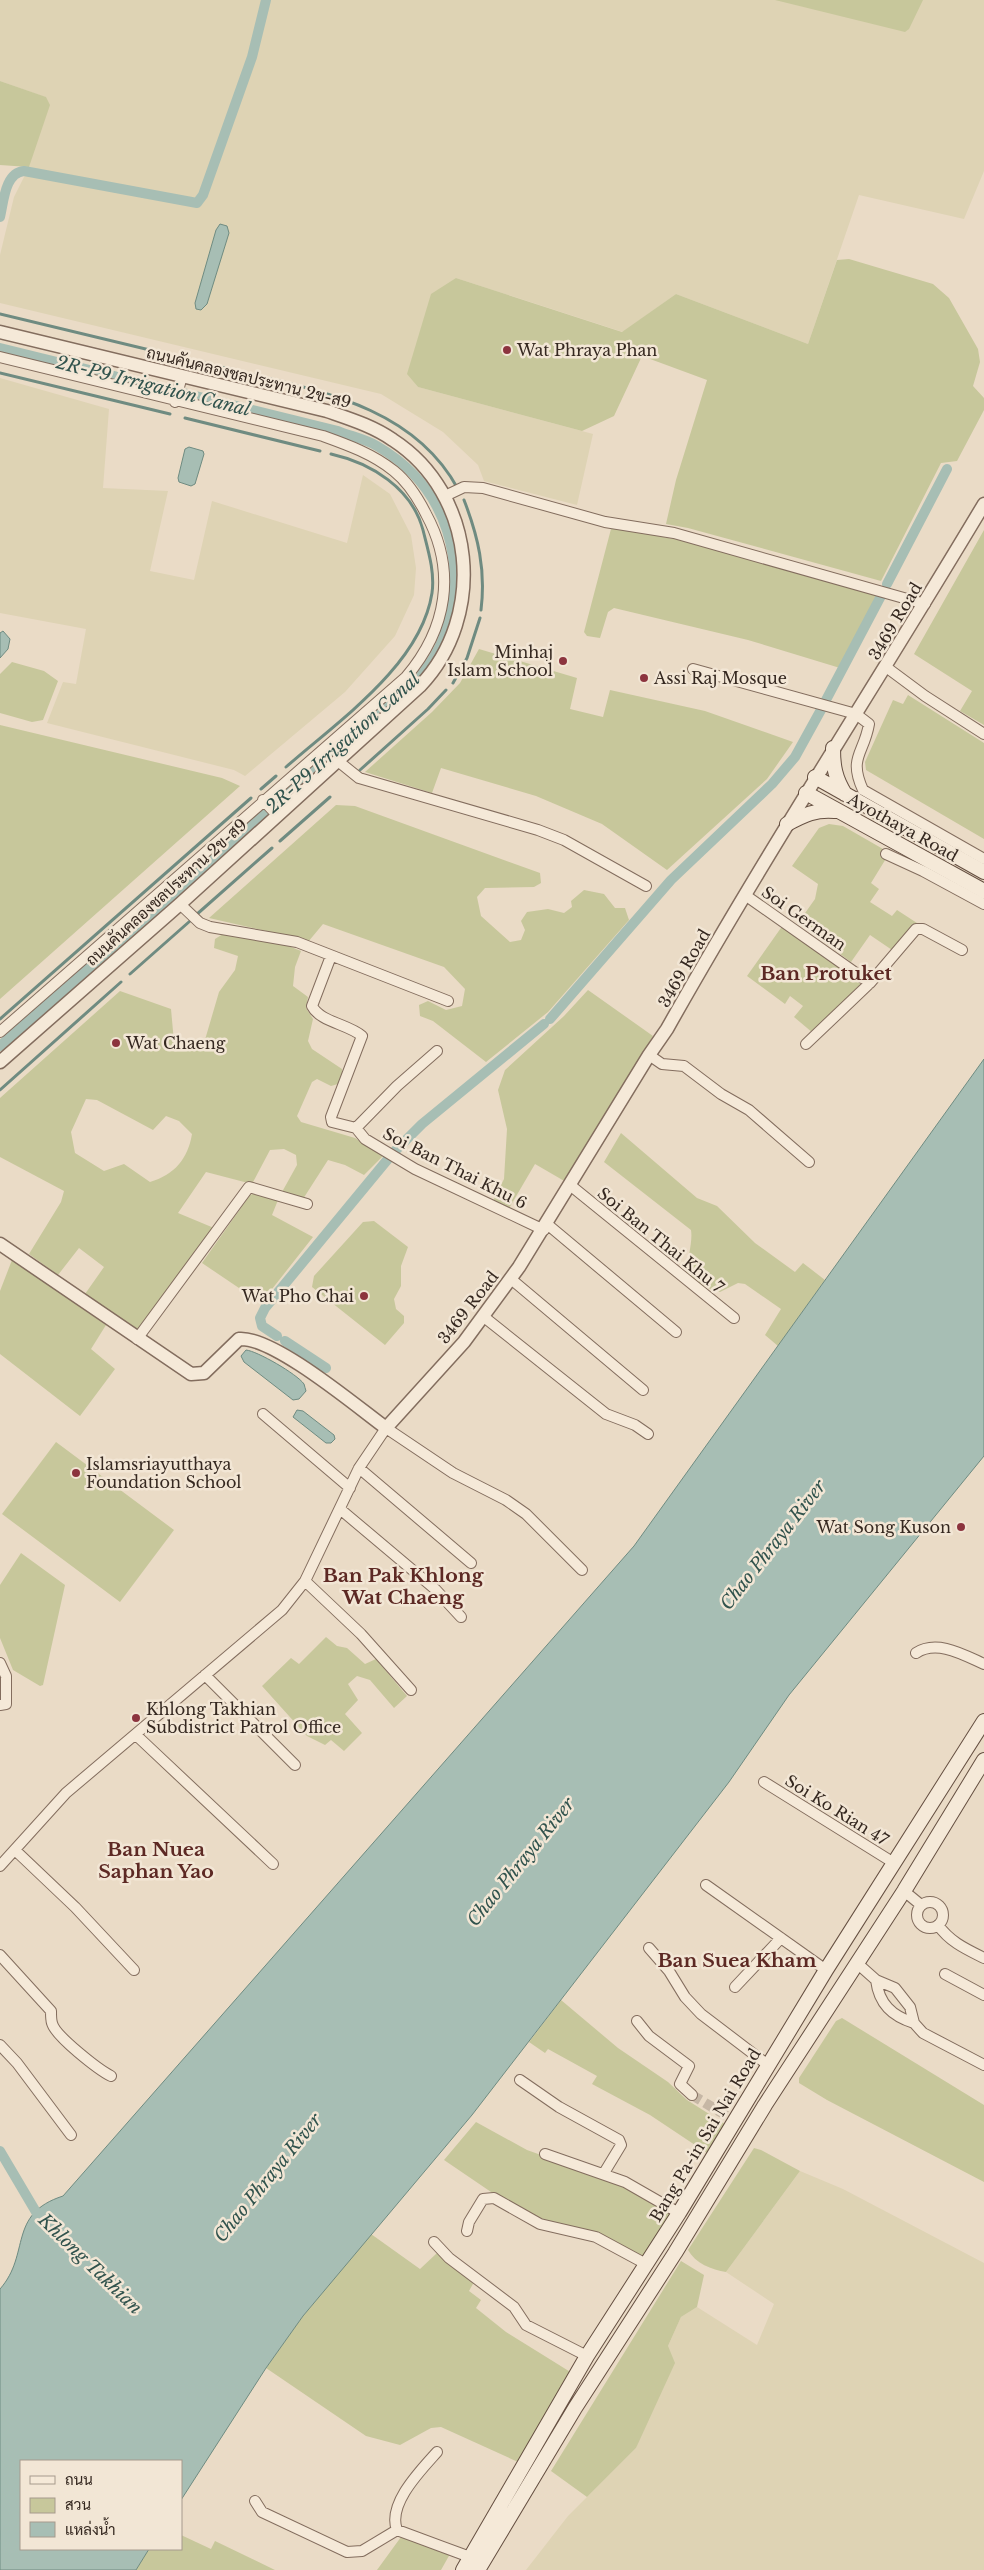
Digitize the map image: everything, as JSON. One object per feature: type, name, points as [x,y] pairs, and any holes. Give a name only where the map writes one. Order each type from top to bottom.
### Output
[{"type":"main road","points":[[833,748],[833,766],[836,780],[846,795]]},
{"type":"main road","name":"Ayothaya Road","points":[[815,777],[984,872]]},
{"type":"main road","name":"Ayothaya Road","points":[[806,793],[984,892]]},
{"type":"main road","points":[[788,824],[807,813],[821,810],[839,811]]},
{"type":"main road","name":"Bang Pa-in Sai Nai Road","points":[[463,2570],[588,2356],[679,2213],[731,2119],[768,2065],[984,1721]]},
{"type":"main road","points":[[478,2570],[575,2408],[675,2253],[765,2104],[858,1964],[984,1760]]},
{"type":"main road","points":[[921,1820],[940,1832]]},
{"type":"street","name":"ถนนคันคลองชลประทาน 2ข-ส9","points":[[0,332],[181,379],[327,411],[375,429],[394,440],[416,459],[445,496],[458,531],[465,580],[454,633],[434,672],[338,761],[275,813],[180,904],[0,1062]]},
{"type":"street","points":[[0,357],[323,436],[362,450],[395,472],[415,493],[432,523],[441,547],[446,572],[445,597],[438,621],[418,662],[406,677],[0,1032]]},
{"type":"street","points":[[176,399],[181,379]]},
{"type":"street","points":[[445,496],[464,487],[483,488],[605,522],[674,533],[925,604]]},
{"type":"street","name":"3469 Road","points":[[386,1428],[484,1317],[546,1227],[649,1055],[667,1029],[815,777],[925,604],[984,504]]},
{"type":"street","points":[[886,667],[925,696],[984,734]]},
{"type":"street","points":[[693,669],[856,714],[869,724],[867,735],[856,762],[862,790],[984,859]]},
{"type":"street","points":[[338,761],[359,778],[538,830],[564,840],[646,886]]},
{"type":"street","points":[[263,801],[275,813]]},
{"type":"street","points":[[886,854],[923,871],[984,904]]},
{"type":"street","name":"Soi German","points":[[745,895],[870,983]]},
{"type":"street","points":[[180,904],[200,923],[210,927],[297,942],[448,1001]]},
{"type":"street","points":[[806,1044],[870,983],[916,929],[922,929],[962,950]]},
{"type":"street","points":[[331,956],[312,1006],[315,1012],[355,1030],[362,1036],[331,1117],[332,1122],[356,1128],[397,1086],[436,1051]]},
{"type":"street","points":[[649,1055],[662,1064],[684,1066],[721,1094],[750,1110],[810,1162]]},
{"type":"street","name":"Soi Ban Thai Khu 6","points":[[356,1128],[365,1139],[416,1169],[546,1227],[676,1332]]},
{"type":"street","name":"Soi Ban Thai Khu 7","points":[[570,1185],[734,1318]]},
{"type":"street","points":[[137,1338],[249,1187],[308,1204]]},
{"type":"street","points":[[0,1244],[180,1368],[198,1375],[210,1369],[234,1342],[239,1339],[256,1340],[286,1356],[386,1428],[453,1473],[506,1500],[526,1514],[582,1570]]},
{"type":"street","points":[[511,1279],[643,1390]]},
{"type":"street","points":[[484,1317],[606,1414],[635,1425],[648,1434]]},
{"type":"street","points":[[262,1414],[350,1488]]},
{"type":"street","points":[[0,1866],[60,1799],[282,1610],[305,1581],[360,1468],[386,1428]]},
{"type":"street","points":[[360,1468],[471,1563]]},
{"type":"street","points":[[340,1509],[435,1589],[462,1617]]},
{"type":"street","points":[[305,1581],[360,1634],[411,1690]]},
{"type":"street","points":[[916,1653],[924,1648],[934,1647],[965,1655],[984,1664]]},
{"type":"street","points":[[0,1663],[6,1676],[3,1705]]},
{"type":"street","points":[[205,1676],[295,1765]]},
{"type":"street","points":[[136,1734],[272,1864]]},
{"type":"street","name":"Soi Ko Rian 47","points":[[764,1782],[894,1864]]},
{"type":"street","points":[[15,1850],[75,1907],[134,1970]]},
{"type":"street","points":[[706,1885],[826,1970]]},
{"type":"street","points":[[904,1891],[921,1905]]},
{"type":"street","points":[[929,1902],[937,1905],[942,1915],[938,1925],[932,1928],[923,1925],[917,1914],[921,1905],[929,1902]]},
{"type":"street","points":[[938,1925],[945,1935],[956,1944],[984,1958]]},
{"type":"street","points":[[735,1987],[781,1938]]},
{"type":"street","points":[[649,1948],[669,1971],[685,1997],[701,2014],[768,2065]]},
{"type":"street","points":[[0,1955],[51,2011],[52,2024],[59,2034],[98,2070],[112,2076]]},
{"type":"street","points":[[858,1964],[876,1980],[894,1988],[910,2007],[914,2022],[923,2033],[984,2066]]},
{"type":"street","points":[[945,1974],[984,1994]]},
{"type":"street","points":[[876,1980],[877,1994],[896,2017],[914,2022]]},
{"type":"street","points":[[637,2021],[649,2036],[689,2066],[690,2069],[680,2084],[692,2095]]},
{"type":"street","points":[[0,2045],[17,2063],[70,2135]]},
{"type":"street","points":[[520,2080],[559,2107],[619,2140],[621,2145],[619,2150],[604,2173]]},
{"type":"street","points":[[545,2154],[604,2173],[641,2189],[679,2213]]},
{"type":"street","points":[[467,2231],[468,2222],[483,2199],[494,2198],[540,2224],[596,2237],[646,2264]]},
{"type":"street","points":[[434,2242],[449,2258],[514,2308],[526,2324],[588,2356]]},
{"type":"street","points":[[397,2530],[395,2515],[409,2484],[437,2452]]},
{"type":"street","points":[[255,2500],[262,2512],[347,2552],[362,2551],[397,2530]]},
{"type":"street","points":[[397,2530],[470,2557]]},
{"type":"shaded area","points":[[0,0],[984,0],[984,171],[964,219],[859,195],[808,344],[676,294],[623,332],[456,278],[408,374],[418,387],[593,434],[577,505],[484,481],[478,465],[443,432],[381,394],[0,303],[0,255],[14,197],[29,167],[45,97],[0,81]]},
{"type":"shaded area","points":[[0,378],[109,409],[103,488],[168,491],[150,571],[194,580],[212,501],[347,543],[363,475],[390,494],[411,535],[416,568],[414,595],[395,636],[345,692],[245,776],[234,770],[47,723],[63,682],[76,684],[86,629],[0,613]]},
{"type":"shaded area","points":[[800,2171],[843,2189],[984,2263],[984,2570],[526,2570],[568,2516],[636,2448],[668,2346],[681,2317],[697,2307],[757,2345],[774,2304],[726,2272]]},
{"type":"green space","points":[[775,0],[923,0],[909,29],[905,32]]},
{"type":"green space","points":[[0,81],[46,97],[50,105],[29,167],[0,165]]},
{"type":"green space","points":[[849,259],[933,284],[949,298],[978,349],[980,362],[973,386],[984,398],[984,410],[957,461],[941,463],[881,581],[688,528],[666,524],[676,480],[707,380],[642,356],[614,416],[582,431],[418,387],[407,374],[431,294],[456,278],[622,332],[676,294],[808,344],[837,260]]},
{"type":"green space","points":[[611,529],[685,541],[877,594],[840,668],[748,640],[614,608],[608,612],[600,638],[587,636],[584,632]]},
{"type":"green space","points":[[984,530],[984,725],[960,711],[972,691],[914,654]]},
{"type":"green space","points":[[479,649],[577,678],[570,709],[603,717],[610,690],[705,711],[793,742],[767,779],[667,870],[602,824],[536,796],[441,768],[432,793],[365,772],[432,712],[460,683]]},
{"type":"green space","points":[[12,662],[44,671],[58,681],[43,720],[32,722],[0,713],[0,674]]},
{"type":"green space","points":[[908,695],[984,743],[984,839],[866,770],[865,762],[893,700],[903,704]]},
{"type":"green space","points":[[0,725],[222,778],[240,786],[0,999]]},
{"type":"green space","points":[[336,805],[355,806],[540,873],[541,883],[534,887],[485,888],[477,897],[481,916],[510,942],[521,940],[525,930],[521,921],[527,912],[548,909],[564,913],[572,907],[571,901],[584,890],[604,894],[615,908],[625,908],[629,920],[548,1012],[486,1062],[433,1021],[420,1016],[419,1005],[428,1001],[446,1010],[462,1006],[465,989],[444,967],[323,924],[308,942],[209,918]]},
{"type":"green space","points":[[829,824],[843,826],[883,849],[881,854],[887,857],[871,883],[879,889],[870,902],[892,916],[897,910],[917,923],[895,952],[870,935],[851,962],[798,923],[815,899],[818,884],[792,866],[819,828]]},
{"type":"green space","points":[[783,925],[857,977],[860,983],[859,991],[813,1033],[794,1017],[803,1006],[790,996],[785,1004],[747,976]]},
{"type":"green space","points":[[223,934],[286,945],[301,951],[295,967],[293,986],[308,997],[306,1008],[313,1019],[308,1041],[312,1049],[342,1069],[342,1076],[338,1084],[331,1086],[317,1079],[312,1082],[297,1116],[301,1122],[355,1138],[383,1156],[364,1175],[345,1165],[328,1160],[303,1199],[282,1192],[297,1165],[296,1155],[284,1149],[270,1150],[252,1184],[206,1172],[178,1213],[214,1228],[140,1329],[85,1294],[104,1267],[79,1248],[58,1275],[29,1254],[61,1202],[64,1191],[0,1157],[0,1098],[120,991],[171,1009],[174,1042],[202,1050],[219,992],[235,970],[238,956],[214,948],[215,939]],"holes":[[[86,1099],[97,1100],[153,1130],[166,1116],[179,1121],[192,1134],[187,1151],[178,1165],[166,1175],[150,1182],[124,1164],[104,1171],[75,1153],[71,1132]]]},
{"type":"green space","points":[[588,990],[653,1036],[566,1182],[535,1164],[508,1210],[493,1201],[504,1179],[507,1129],[498,1090],[505,1070],[564,1016]]},
{"type":"green space","points":[[621,1133],[697,1198],[717,1206],[755,1243],[795,1272],[803,1263],[825,1280],[778,1346],[765,1335],[781,1309],[745,1284],[738,1283],[720,1292],[702,1286],[686,1274],[691,1246],[691,1230],[604,1162]]},
{"type":"green space","points":[[256,1193],[278,1200],[272,1215],[313,1237],[261,1303],[202,1263],[250,1195]]},
{"type":"green space","points":[[374,1221],[408,1247],[401,1266],[401,1286],[394,1299],[396,1309],[404,1316],[404,1323],[385,1345],[312,1287],[314,1276],[363,1222]]},
{"type":"green space","points":[[12,1260],[106,1325],[91,1349],[115,1369],[80,1416],[0,1354],[0,1291]]},
{"type":"green space","points":[[56,1442],[174,1530],[120,1602],[2,1514]]},
{"type":"green space","points":[[21,1553],[65,1585],[43,1685],[40,1686],[13,1670],[0,1638],[0,1585]]},
{"type":"green space","points":[[326,1637],[337,1646],[347,1648],[365,1664],[376,1659],[407,1696],[394,1708],[370,1680],[357,1676],[348,1684],[358,1700],[345,1714],[362,1733],[344,1751],[331,1740],[325,1745],[307,1736],[262,1686],[291,1658],[299,1664]]},
{"type":"green space","points":[[561,2000],[618,2048],[668,2082],[687,2100],[725,2124],[711,2152],[707,2153],[650,2115],[592,2084],[597,2076],[548,2049],[545,2053],[529,2042]]},
{"type":"green space","points":[[842,2018],[984,2105],[984,2182],[827,2100],[799,2083],[799,2078],[836,2021]]},
{"type":"green space","points":[[476,2122],[527,2150],[636,2189],[672,2215],[645,2257],[543,2222],[494,2194],[444,2160]]},
{"type":"green space","points":[[754,2148],[800,2171],[726,2272],[715,2270],[699,2262],[688,2250]]},
{"type":"green space","points":[[371,2234],[420,2269],[437,2253],[474,2282],[469,2291],[481,2300],[476,2308],[506,2332],[572,2373],[518,2462],[441,2427],[431,2428],[400,2445],[366,2436],[266,2368],[303,2316]]},
{"type":"green space","points":[[681,2261],[704,2275],[697,2307],[681,2317],[668,2346],[675,2363],[636,2448],[587,2497],[551,2471]]},
{"type":"green space","points":[[182,2535],[211,2549],[215,2541],[275,2570],[136,2570],[148,2550],[182,2550]]},
{"type":"green space","points":[[401,2537],[450,2554],[441,2570],[377,2570]]},
{"type":"water","points":[[220,224],[227,226],[229,233],[207,304],[201,310],[196,309],[195,303],[216,230]]},
{"type":"water","points":[[189,447],[203,451],[204,454],[195,484],[191,486],[179,482],[178,478],[185,449]]},
{"type":"water","points":[[3,631],[10,639],[8,649],[0,658],[0,633]]},
{"type":"water","name":"Chao Phraya River","points":[[984,1059],[984,1456],[789,1695],[729,1782],[472,2115],[303,2316],[266,2368],[182,2498],[182,2460],[20,2460],[20,2550],[148,2550],[136,2570],[0,2570],[0,2289],[9,2276],[15,2262],[27,2224],[34,2213],[45,2204],[63,2196],[634,1546]]},
{"type":"water","points":[[246,1350],[267,1359],[294,1375],[304,1384],[306,1391],[299,1399],[293,1400],[244,1362],[241,1356]]},
{"type":"water","points":[[297,1410],[303,1411],[334,1435],[335,1439],[331,1443],[326,1443],[293,1417]]},
{"type":"waterway","points":[[0,217],[9,182],[18,173],[24,171],[197,203],[203,195],[252,57],[266,0]]},
{"type":"waterway","points":[[0,314],[208,364]]},
{"type":"waterway","name":"2R-P9 Irrigation Canal","points":[[0,348],[338,431],[363,439],[377,446],[401,463],[421,483],[436,506],[447,531],[453,557],[454,585],[450,613],[442,641],[435,656],[418,680],[0,1046]]},
{"type":"waterway","points":[[221,367],[322,392],[385,418],[413,436],[438,460],[458,489]]},
{"type":"waterway","points":[[0,373],[170,414]]},
{"type":"waterway","points":[[185,418],[320,451]]},
{"type":"waterway","points":[[286,767],[352,711],[395,668],[412,644],[425,619],[432,593],[432,569],[427,545],[418,515],[410,502],[400,490],[375,471],[346,458],[331,454]]},
{"type":"waterway","points":[[887,584],[947,469]]},
{"type":"waterway","points":[[464,500],[480,554],[482,567],[481,610]]},
{"type":"waterway","points":[[826,700],[881,596]]},
{"type":"waterway","points":[[453,683],[467,658],[480,618]]},
{"type":"waterway","points":[[360,770],[428,709],[446,690]]},
{"type":"waterway","points":[[550,1019],[671,880],[772,784],[795,757],[822,708]]},
{"type":"waterway","points":[[261,789],[276,776]]},
{"type":"waterway","points":[[280,841],[330,797]]},
{"type":"waterway","points":[[0,1019],[251,798]]},
{"type":"waterway","points":[[196,915],[272,848]]},
{"type":"waterway","points":[[130,974],[190,921]]},
{"type":"waterway","points":[[0,1090],[121,982]]},
{"type":"waterway","points":[[395,1151],[422,1124],[544,1024]]},
{"type":"waterway","points":[[277,1336],[262,1326],[260,1318],[265,1308],[388,1159]]},
{"type":"waterway","points":[[285,1341],[326,1368]]},
{"type":"waterway","name":"Khlong Takhian","points":[[0,2151],[39,2217],[45,2222]]},
{"type":"tunnel","points":[[692,2095],[727,2116]]},
{"type":"place","name":"Wat Phraya Phan","points":[[507,350]]},
{"type":"place","name":"Minhaj Islam School","points":[[563,661]]},
{"type":"place","name":"Assi Raj Mosque","points":[[644,678]]},
{"type":"place","name":"Wat Chaeng","points":[[116,1043]]},
{"type":"place","name":"Wat Pho Chai","points":[[364,1296]]},
{"type":"place","name":"Islamsriayutthaya Foundation School","points":[[76,1473]]},
{"type":"place","name":"Wat Song Kuson","points":[[961,1527]]},
{"type":"place","name":"Khlong Takhian Subdistrict Patrol Office","points":[[136,1718]]},
{"type":"district","name":"Ban Protuket","points":[[826,973]]},
{"type":"district","name":"Ban Pak Khlong Wat Chaeng","points":[[403,1586]]},
{"type":"district","name":"Ban Nuea Saphan Yao","points":[[156,1860]]},
{"type":"district","name":"Ban Suea Kham","points":[[737,1960]]}]
